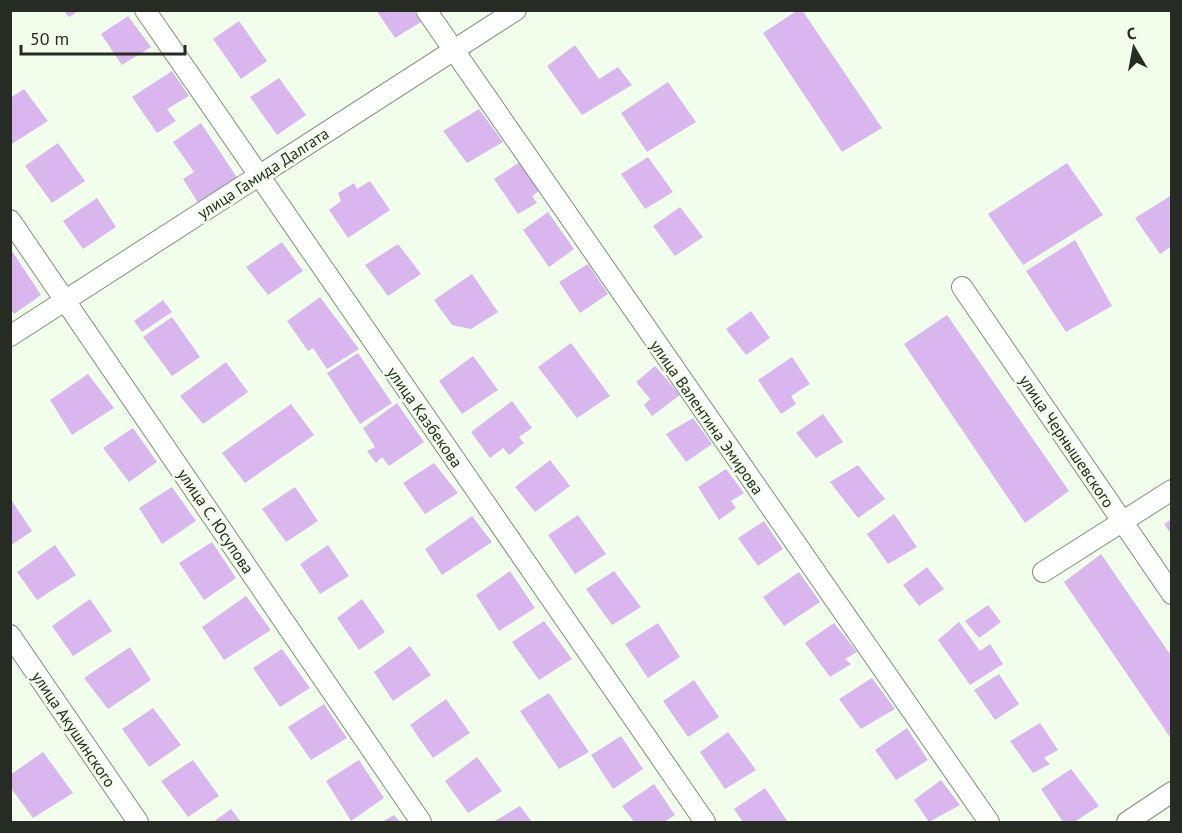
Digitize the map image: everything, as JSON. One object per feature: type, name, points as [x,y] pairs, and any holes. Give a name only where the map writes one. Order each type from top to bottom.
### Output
[{"type":"street","name":"улица Казбекова","points":[[145,10],[705,822]]},
{"type":"street","name":"улица Валентина Эмирова","points":[[426,10],[989,822]]},
{"type":"street","name":"улица Гамида Далгата","points":[[10,336],[516,10]]},
{"type":"street","name":"улица С. Юсупова","points":[[10,220],[421,822]]},
{"type":"street","name":"улица Чернышевского","points":[[962,287],[1172,594]]},
{"type":"street","points":[[1043,572],[1172,490]]},
{"type":"street","name":"улица Акушинского","points":[[10,635],[138,822]]},
{"type":"street","points":[[1127,822],[1172,792]]},
{"type":"building","points":[[63,10],[80,10],[69,17]]},
{"type":"building","points":[[376,10],[413,10],[421,22],[395,38]]},
{"type":"building","points":[[798,10],[802,10],[882,128],[842,152],[763,33]]},
{"type":"building","points":[[128,16],[151,47],[122,65],[101,34]]},
{"type":"building","points":[[239,21],[267,61],[241,79],[213,39]]},
{"type":"building","points":[[575,45],[599,79],[618,67],[632,85],[582,115],[547,66]]},
{"type":"building","points":[[172,71],[189,96],[167,109],[176,121],[157,133],[132,97]]},
{"type":"building","points":[[279,78],[306,115],[277,135],[250,97]]},
{"type":"building","points":[[668,82],[696,122],[647,152],[621,113]]},
{"type":"building","points":[[24,89],[48,121],[10,145],[10,98]]},
{"type":"building","points":[[479,109],[503,142],[467,163],[443,131]]},
{"type":"building","points":[[201,123],[238,179],[200,206],[183,179],[194,172],[173,142]]},
{"type":"building","points":[[58,143],[85,181],[52,203],[25,166]]},
{"type":"building","points":[[648,157],[673,192],[645,209],[621,174]]},
{"type":"building","points":[[520,162],[539,191],[532,196],[537,203],[518,214],[494,179]]},
{"type":"building","points":[[1067,163],[1103,215],[1023,265],[988,214]]},
{"type":"building","points":[[370,181],[390,210],[348,238],[329,210],[341,201],[338,193],[354,183],[357,189]]},
{"type":"building","points":[[1172,195],[1172,246],[1160,254],[1135,218]]},
{"type":"building","points":[[97,198],[116,227],[83,249],[63,221]]},
{"type":"building","points":[[680,207],[703,237],[675,256],[653,226]]},
{"type":"building","points":[[548,212],[574,249],[549,267],[523,230]]},
{"type":"building","points":[[1075,240],[1112,306],[1066,332],[1026,271]]},
{"type":"building","points":[[282,242],[303,271],[268,295],[246,267]]},
{"type":"building","points":[[398,244],[421,274],[388,296],[365,265]]},
{"type":"building","points":[[12,251],[41,295],[14,314],[10,309]]},
{"type":"building","points":[[588,264],[608,294],[580,313],[559,282]]},
{"type":"building","points":[[472,274],[498,312],[471,329],[452,325],[434,300]]},
{"type":"building","points":[[320,297],[359,349],[327,369],[313,348],[308,351],[287,321]]},
{"type":"building","points":[[163,300],[172,312],[142,332],[134,321]]},
{"type":"building","points":[[751,311],[770,338],[746,355],[726,329]]},
{"type":"building","points":[[947,315],[1069,491],[1025,523],[904,344]]},
{"type":"building","points":[[172,317],[200,357],[172,376],[143,337]]},
{"type":"building","points":[[571,343],[610,396],[577,418],[538,367]]},
{"type":"building","points":[[358,353],[392,403],[360,424],[327,373]]},
{"type":"building","points":[[473,356],[498,390],[462,414],[439,381]]},
{"type":"building","points":[[792,357],[810,384],[791,396],[796,404],[781,414],[758,380]]},
{"type":"building","points":[[226,362],[248,392],[203,424],[180,396]]},
{"type":"building","points":[[655,366],[680,395],[652,416],[644,405],[650,399],[636,382]]},
{"type":"building","points":[[88,374],[114,408],[72,435],[50,400]]},
{"type":"building","points":[[512,401],[532,428],[519,437],[524,443],[509,455],[503,448],[490,458],[471,432]]},
{"type":"building","points":[[397,403],[424,442],[389,466],[382,457],[376,463],[367,451],[375,447],[363,428]]},
{"type":"building","points":[[291,404],[314,435],[245,483],[222,453]]},
{"type":"building","points":[[823,414],[843,442],[816,458],[796,433]]},
{"type":"building","points":[[693,418],[712,444],[686,462],[666,434]]},
{"type":"building","points":[[133,428],[157,462],[129,482],[103,448]]},
{"type":"building","points":[[550,460],[570,486],[535,512],[515,487]]},
{"type":"building","points":[[434,463],[458,493],[425,514],[403,483]]},
{"type":"building","points":[[858,465],[885,499],[858,518],[830,482]]},
{"type":"building","points":[[726,469],[744,493],[731,501],[736,508],[719,520],[698,487]]},
{"type":"building","points":[[172,487],[196,521],[162,544],[139,508]]},
{"type":"building","points":[[295,487],[318,521],[286,542],[262,509]]},
{"type":"building","points":[[10,498],[32,531],[10,546]]},
{"type":"building","points":[[894,514],[917,547],[888,564],[867,534]]},
{"type":"building","points":[[578,515],[606,554],[575,574],[548,535]]},
{"type":"building","points":[[472,516],[492,542],[442,575],[425,549]]},
{"type":"building","points":[[1172,519],[1172,535],[1164,524]]},
{"type":"building","points":[[764,521],[783,549],[758,566],[738,538]]},
{"type":"building","points":[[212,542],[236,578],[204,600],[179,563]]},
{"type":"building","points":[[55,545],[76,575],[37,600],[17,572]]},
{"type":"building","points":[[328,545],[349,576],[320,594],[300,564]]},
{"type":"building","points":[[1101,554],[1172,657],[1172,740],[1064,582]]},
{"type":"building","points":[[927,567],[944,589],[919,606],[903,585]]},
{"type":"building","points":[[510,571],[535,608],[499,631],[476,595]]},
{"type":"building","points":[[614,571],[641,607],[612,625],[586,589]]},
{"type":"building","points":[[799,572],[820,602],[784,626],[763,597]]},
{"type":"building","points":[[246,596],[271,630],[224,660],[202,627]]},
{"type":"building","points":[[90,599],[112,631],[73,656],[52,626]]},
{"type":"building","points":[[362,599],[385,632],[359,650],[337,618]]},
{"type":"building","points":[[988,605],[1001,622],[979,638],[965,621]]},
{"type":"building","points":[[544,621],[572,659],[539,680],[512,642]]},
{"type":"building","points":[[959,622],[980,651],[990,644],[1003,664],[970,685],[938,640]]},
{"type":"building","points":[[658,623],[680,657],[648,678],[625,644]]},
{"type":"building","points":[[834,623],[857,652],[845,659],[851,664],[830,677],[805,643]]},
{"type":"building","points":[[410,646],[431,675],[393,701],[374,672]]},
{"type":"building","points":[[130,647],[151,680],[108,709],[84,678]]},
{"type":"building","points":[[282,649],[310,688],[280,707],[253,668]]},
{"type":"building","points":[[999,674],[1019,704],[995,720],[974,690]]},
{"type":"building","points":[[872,678],[895,709],[861,729],[839,699]]},
{"type":"building","points":[[694,680],[719,717],[688,737],[663,701]]},
{"type":"building","points":[[549,693],[589,752],[559,769],[520,711]]},
{"type":"building","points":[[446,699],[470,733],[433,758],[410,725]]},
{"type":"building","points":[[324,704],[347,738],[311,760],[288,727]]},
{"type":"building","points":[[153,708],[181,745],[149,767],[122,729]]},
{"type":"building","points":[[1040,723],[1058,750],[1044,758],[1050,764],[1033,773],[1010,741]]},
{"type":"building","points":[[907,728],[928,760],[896,780],[875,750]]},
{"type":"building","points":[[728,732],[756,770],[725,789],[700,752]]},
{"type":"building","points":[[621,736],[643,769],[613,789],[591,755]]},
{"type":"building","points":[[43,752],[73,793],[33,818],[10,787],[10,775]]},
{"type":"building","points":[[477,757],[502,791],[468,813],[445,781]]},
{"type":"building","points":[[193,760],[219,796],[188,817],[161,781]]},
{"type":"building","points":[[359,760],[384,798],[351,821],[326,781]]},
{"type":"building","points":[[1071,769],[1099,806],[1074,822],[1063,822],[1041,789]]},
{"type":"building","points":[[941,780],[960,805],[929,822],[914,800]]},
{"type":"building","points":[[654,784],[675,815],[664,822],[634,822],[622,806]]},
{"type":"building","points":[[765,788],[788,822],[743,822],[734,809]]},
{"type":"building","points":[[520,806],[532,822],[493,822]]},
{"type":"building","points":[[231,809],[241,822],[213,822]]},
{"type":"building","points":[[394,815],[400,822],[382,822]]}]
